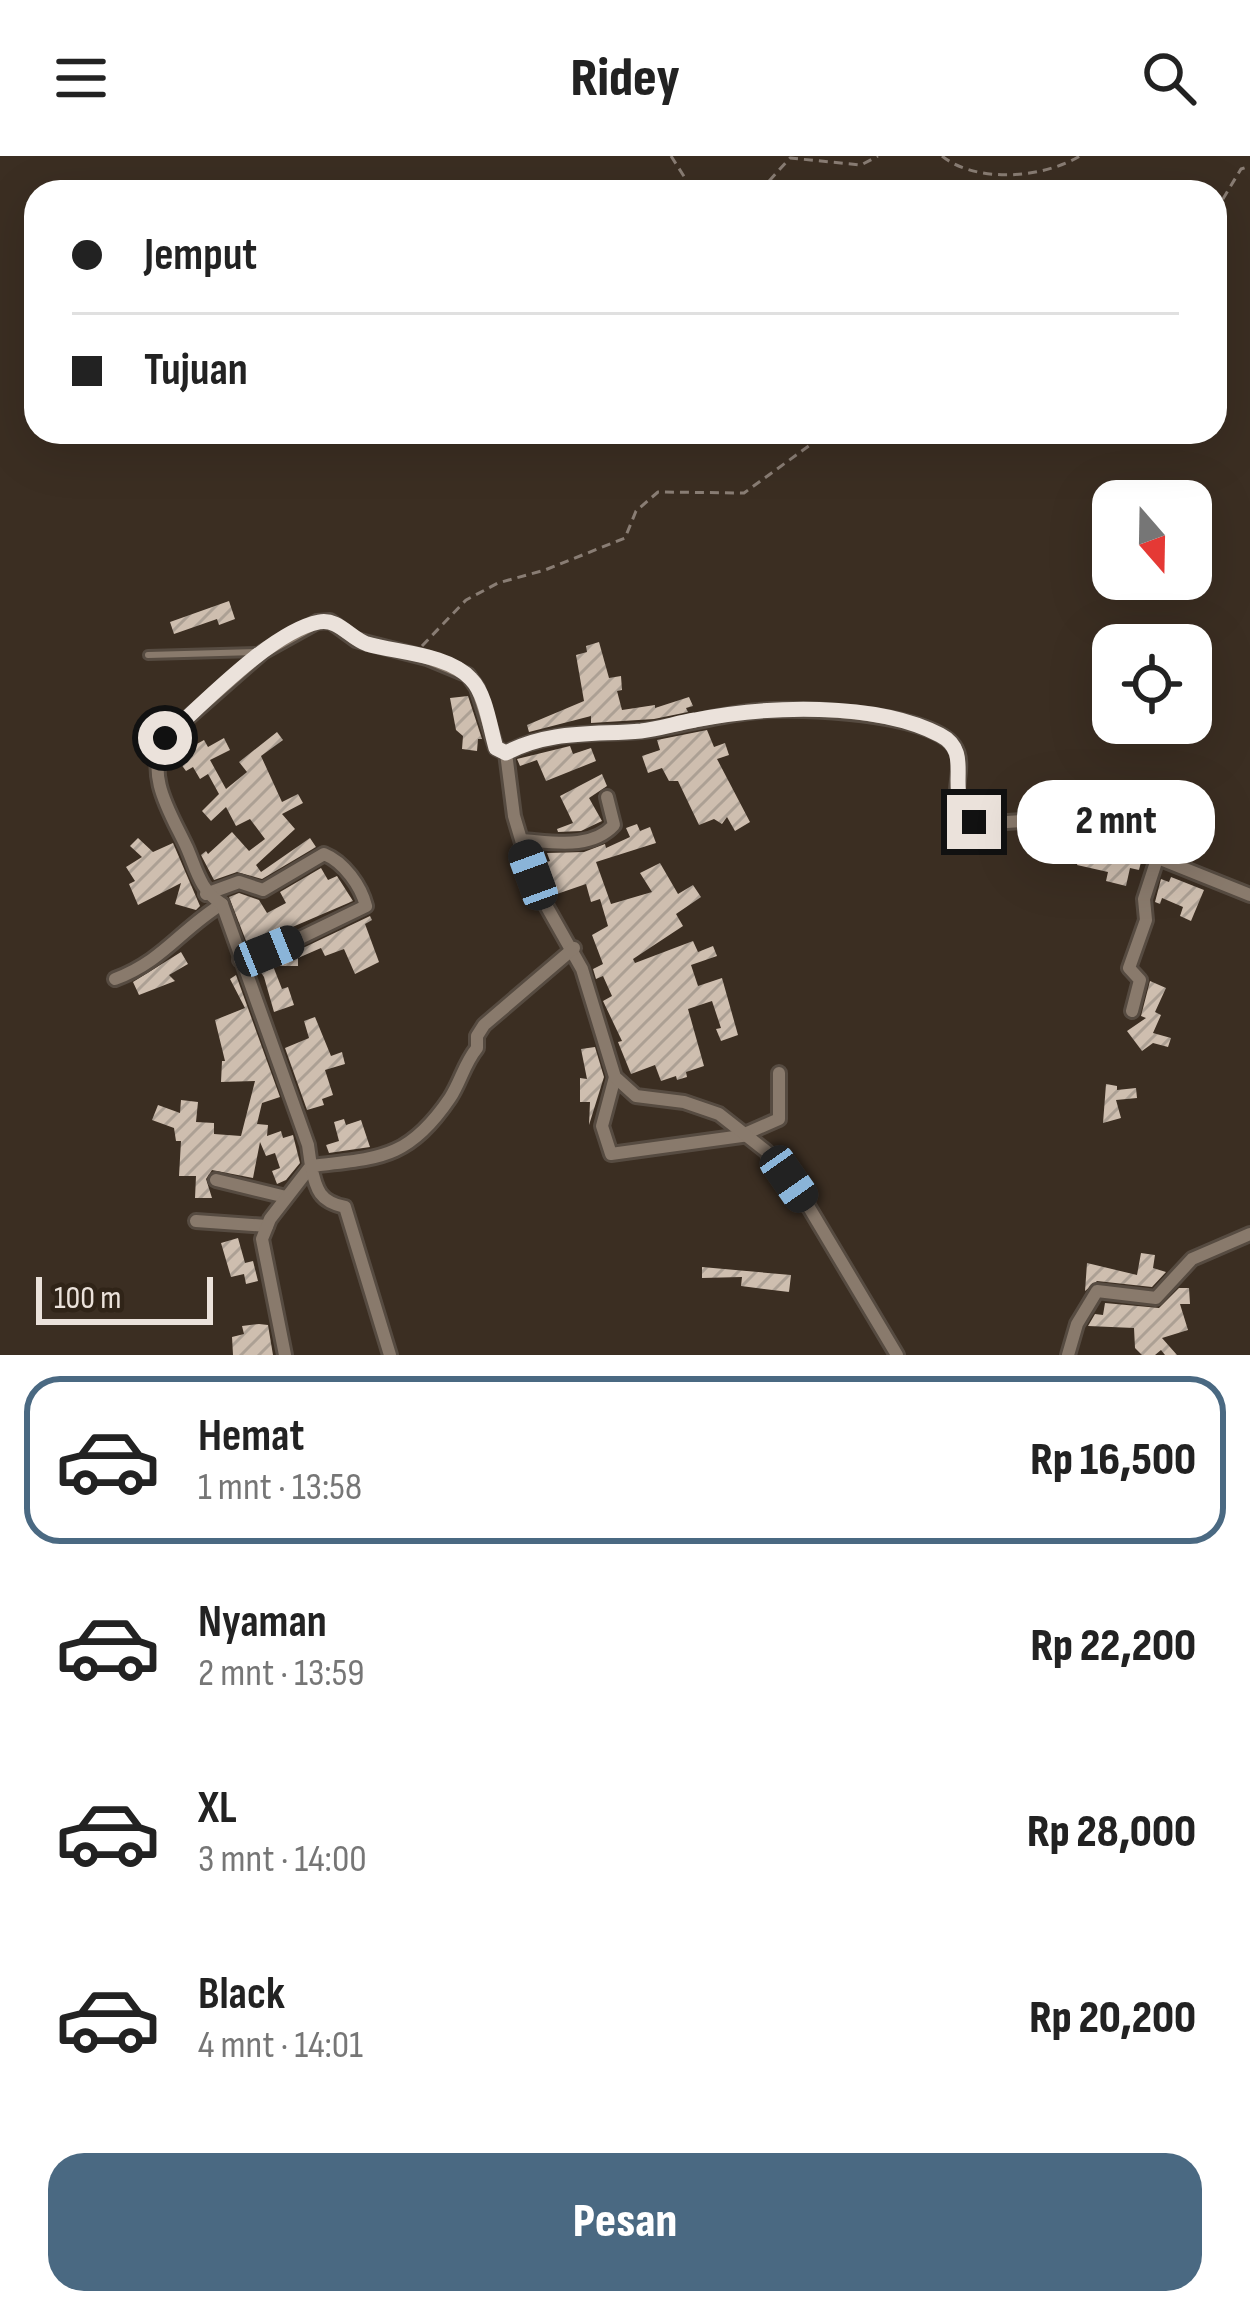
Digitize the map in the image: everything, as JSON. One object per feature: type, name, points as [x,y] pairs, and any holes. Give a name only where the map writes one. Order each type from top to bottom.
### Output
[{"type":"street","points":[[390,1355],[345,1207],[322,1198],[315,1189],[300,1119],[222,904],[206,894],[183,839],[169,819],[160,780],[160,748],[165,738],[262,652],[317,622],[330,621],[356,640],[450,666],[471,679],[496,748],[506,753]]},
{"type":"street","points":[[506,753],[577,732],[642,731],[762,710],[897,718],[943,736],[956,748],[957,800],[977,824],[1039,820],[1073,824],[1250,895]]},
{"type":"street","points":[[506,753],[522,841],[543,900],[574,948],[615,1077],[636,1096],[703,1107],[748,1134],[806,1204],[897,1355]]},
{"type":"street","points":[[522,841],[564,843],[596,838],[614,825],[607,797]]},
{"type":"street","points":[[206,894],[239,882],[263,890],[324,854],[351,876],[366,900],[367,906],[332,923],[240,960]]},
{"type":"street","points":[[1132,1011],[1140,982],[1129,968],[1157,859]]},
{"type":"street","points":[[115,979],[150,964],[190,924],[222,904]]},
{"type":"street","points":[[285,1355],[262,1248],[267,1226],[286,1197],[311,1166],[383,1157],[416,1138],[452,1096],[484,1025],[574,948]]},
{"type":"street","points":[[615,1077],[602,1126],[611,1154],[748,1134],[779,1119],[779,1073]]},
{"type":"street","points":[[216,1180],[286,1197]]},
{"type":"street","points":[[196,1221],[267,1226]]},
{"type":"street","points":[[1068,1355],[1077,1324],[1096,1291],[1156,1298],[1192,1259],[1250,1234]]},
{"type":"lane","points":[[148,656],[262,652]]},
{"type":"path","points":[[769,180],[790,158],[861,165],[878,156]]},
{"type":"path","points":[[942,156],[958,169],[993,176],[1061,167],[1080,156]]},
{"type":"path","points":[[1227,191],[1240,169],[1250,166]]},
{"type":"path","points":[[411,655],[466,600],[498,583],[625,538],[636,511],[658,491],[744,493],[811,444]]},
{"type":"building","points":[[229,601],[235,619],[219,625],[217,619],[174,634],[170,622]]},
{"type":"building","points":[[599,642],[609,678],[621,676],[622,690],[617,691],[622,710],[655,708],[689,697],[693,706],[686,708],[688,712],[654,719],[591,723],[591,716],[529,732],[527,725],[584,701],[576,655]]},
{"type":"building","points":[[468,696],[482,739],[478,739],[477,751],[462,749],[463,736],[456,730],[450,698]]},
{"type":"building","points":[[707,730],[714,747],[725,743],[729,755],[717,759],[750,822],[735,831],[727,817],[722,824],[714,819],[699,825],[678,781],[669,781],[662,768],[648,773],[642,756],[660,750],[657,740]]},
{"type":"building","points":[[277,732],[283,740],[261,756],[282,802],[298,794],[303,803],[282,814],[295,829],[256,865],[261,872],[310,838],[316,847],[262,879],[237,872],[214,880],[201,855],[232,832],[249,851],[265,839],[250,819],[236,826],[226,807],[211,821],[202,811],[219,794],[208,774],[200,779],[193,767],[186,771],[175,756],[204,740],[208,747],[224,738],[230,750],[210,760],[226,789],[247,772],[239,762]]},
{"type":"building","points":[[570,746],[573,754],[591,748],[596,761],[546,781],[537,760],[520,766],[517,759]]},
{"type":"building","points":[[602,774],[607,786],[589,798],[602,821],[581,831],[558,832],[573,823],[560,796]]},
{"type":"building","points":[[1084,797],[1136,822],[1131,833],[1106,820],[1103,825],[1076,814]]},
{"type":"building","points":[[637,824],[640,831],[650,827],[656,843],[596,862],[611,904],[652,892],[640,873],[660,863],[678,894],[693,885],[701,897],[676,914],[683,926],[633,959],[635,963],[693,941],[698,952],[713,946],[717,956],[691,965],[698,986],[722,978],[738,1035],[721,1041],[712,1001],[688,1009],[704,1066],[677,1080],[676,1076],[661,1081],[655,1065],[631,1074],[603,1001],[612,996],[603,976],[596,979],[593,969],[603,964],[592,935],[608,926],[600,899],[591,902],[586,884],[554,895],[545,876],[544,863],[550,861],[547,853],[584,852],[605,844],[606,848],[630,837],[626,828]]},
{"type":"building","points":[[138,838],[153,852],[173,843],[200,906],[196,910],[175,904],[181,883],[138,905],[129,884],[135,881],[126,867],[142,857],[130,846]]},
{"type":"building","points":[[1066,839],[1141,862],[1139,870],[1130,868],[1126,886],[1106,881],[1108,872],[1077,865],[1079,859],[1062,853]]},
{"type":"building","points":[[321,868],[328,880],[337,876],[353,901],[248,946],[229,897],[239,893],[259,900],[267,913],[286,903],[280,892]]},
{"type":"building","points":[[1171,877],[1204,890],[1191,921],[1180,916],[1183,907],[1162,898],[1160,904],[1155,902],[1161,879],[1169,882]]},
{"type":"building","points":[[370,916],[372,920],[365,924],[379,962],[355,974],[344,949],[325,956],[321,948],[298,958],[298,966],[273,966],[294,1005],[274,1012],[256,965]]},
{"type":"building","points":[[181,952],[188,964],[169,975],[175,981],[139,995],[133,982]]},
{"type":"building","points":[[236,975],[280,1097],[262,1103],[257,1124],[268,1125],[267,1136],[281,1131],[283,1138],[293,1135],[300,1163],[277,1184],[272,1171],[280,1168],[275,1153],[266,1156],[260,1142],[253,1178],[212,1170],[206,1179],[212,1198],[195,1198],[196,1176],[179,1176],[181,1141],[176,1141],[174,1128],[152,1120],[158,1105],[180,1113],[181,1100],[198,1102],[196,1122],[214,1123],[214,1134],[241,1136],[255,1081],[221,1082],[225,1061],[215,1020],[245,1008],[230,979]]},
{"type":"building","points":[[1150,981],[1166,988],[1155,1012],[1161,1015],[1153,1033],[1171,1038],[1168,1047],[1153,1043],[1142,1051],[1127,1031],[1146,1018],[1141,1016]]},
{"type":"building","points":[[315,1017],[331,1056],[342,1052],[345,1064],[325,1070],[333,1095],[322,1099],[324,1105],[307,1110],[285,1048],[309,1038],[304,1021]]},
{"type":"building","points":[[595,1047],[604,1077],[589,1125],[590,1102],[580,1102],[580,1078],[587,1079],[581,1049]]},
{"type":"building","points":[[1106,1084],[1117,1090],[1136,1088],[1137,1098],[1116,1100],[1121,1118],[1103,1123]]},
{"type":"building","points":[[344,1119],[346,1125],[361,1120],[370,1147],[329,1153],[326,1145],[339,1141],[334,1122]]},
{"type":"building","points":[[238,1238],[245,1263],[253,1261],[258,1281],[246,1284],[244,1274],[231,1277],[221,1243]]},
{"type":"building","points":[[1141,1253],[1155,1255],[1153,1268],[1166,1272],[1152,1287],[1097,1281],[1085,1291],[1087,1263],[1137,1275]]},
{"type":"building","points":[[702,1267],[791,1275],[789,1292],[741,1286],[742,1277],[702,1278]]},
{"type":"building","points":[[1179,1288],[1189,1288],[1190,1304],[1180,1304],[1188,1330],[1162,1338],[1177,1355],[1161,1350],[1142,1355],[1135,1348],[1134,1328],[1088,1326],[1095,1314],[1103,1315],[1105,1303],[1159,1308]]},
{"type":"building","points":[[268,1325],[273,1355],[233,1355],[232,1337],[244,1334],[242,1326]]},
{"type":"route","points":[[165,738],[262,652],[317,622],[330,621],[356,640],[427,658],[467,675],[477,688],[496,748],[506,753],[577,732],[642,731],[762,710],[897,718],[943,736],[956,748],[956,794],[974,822]]}]
